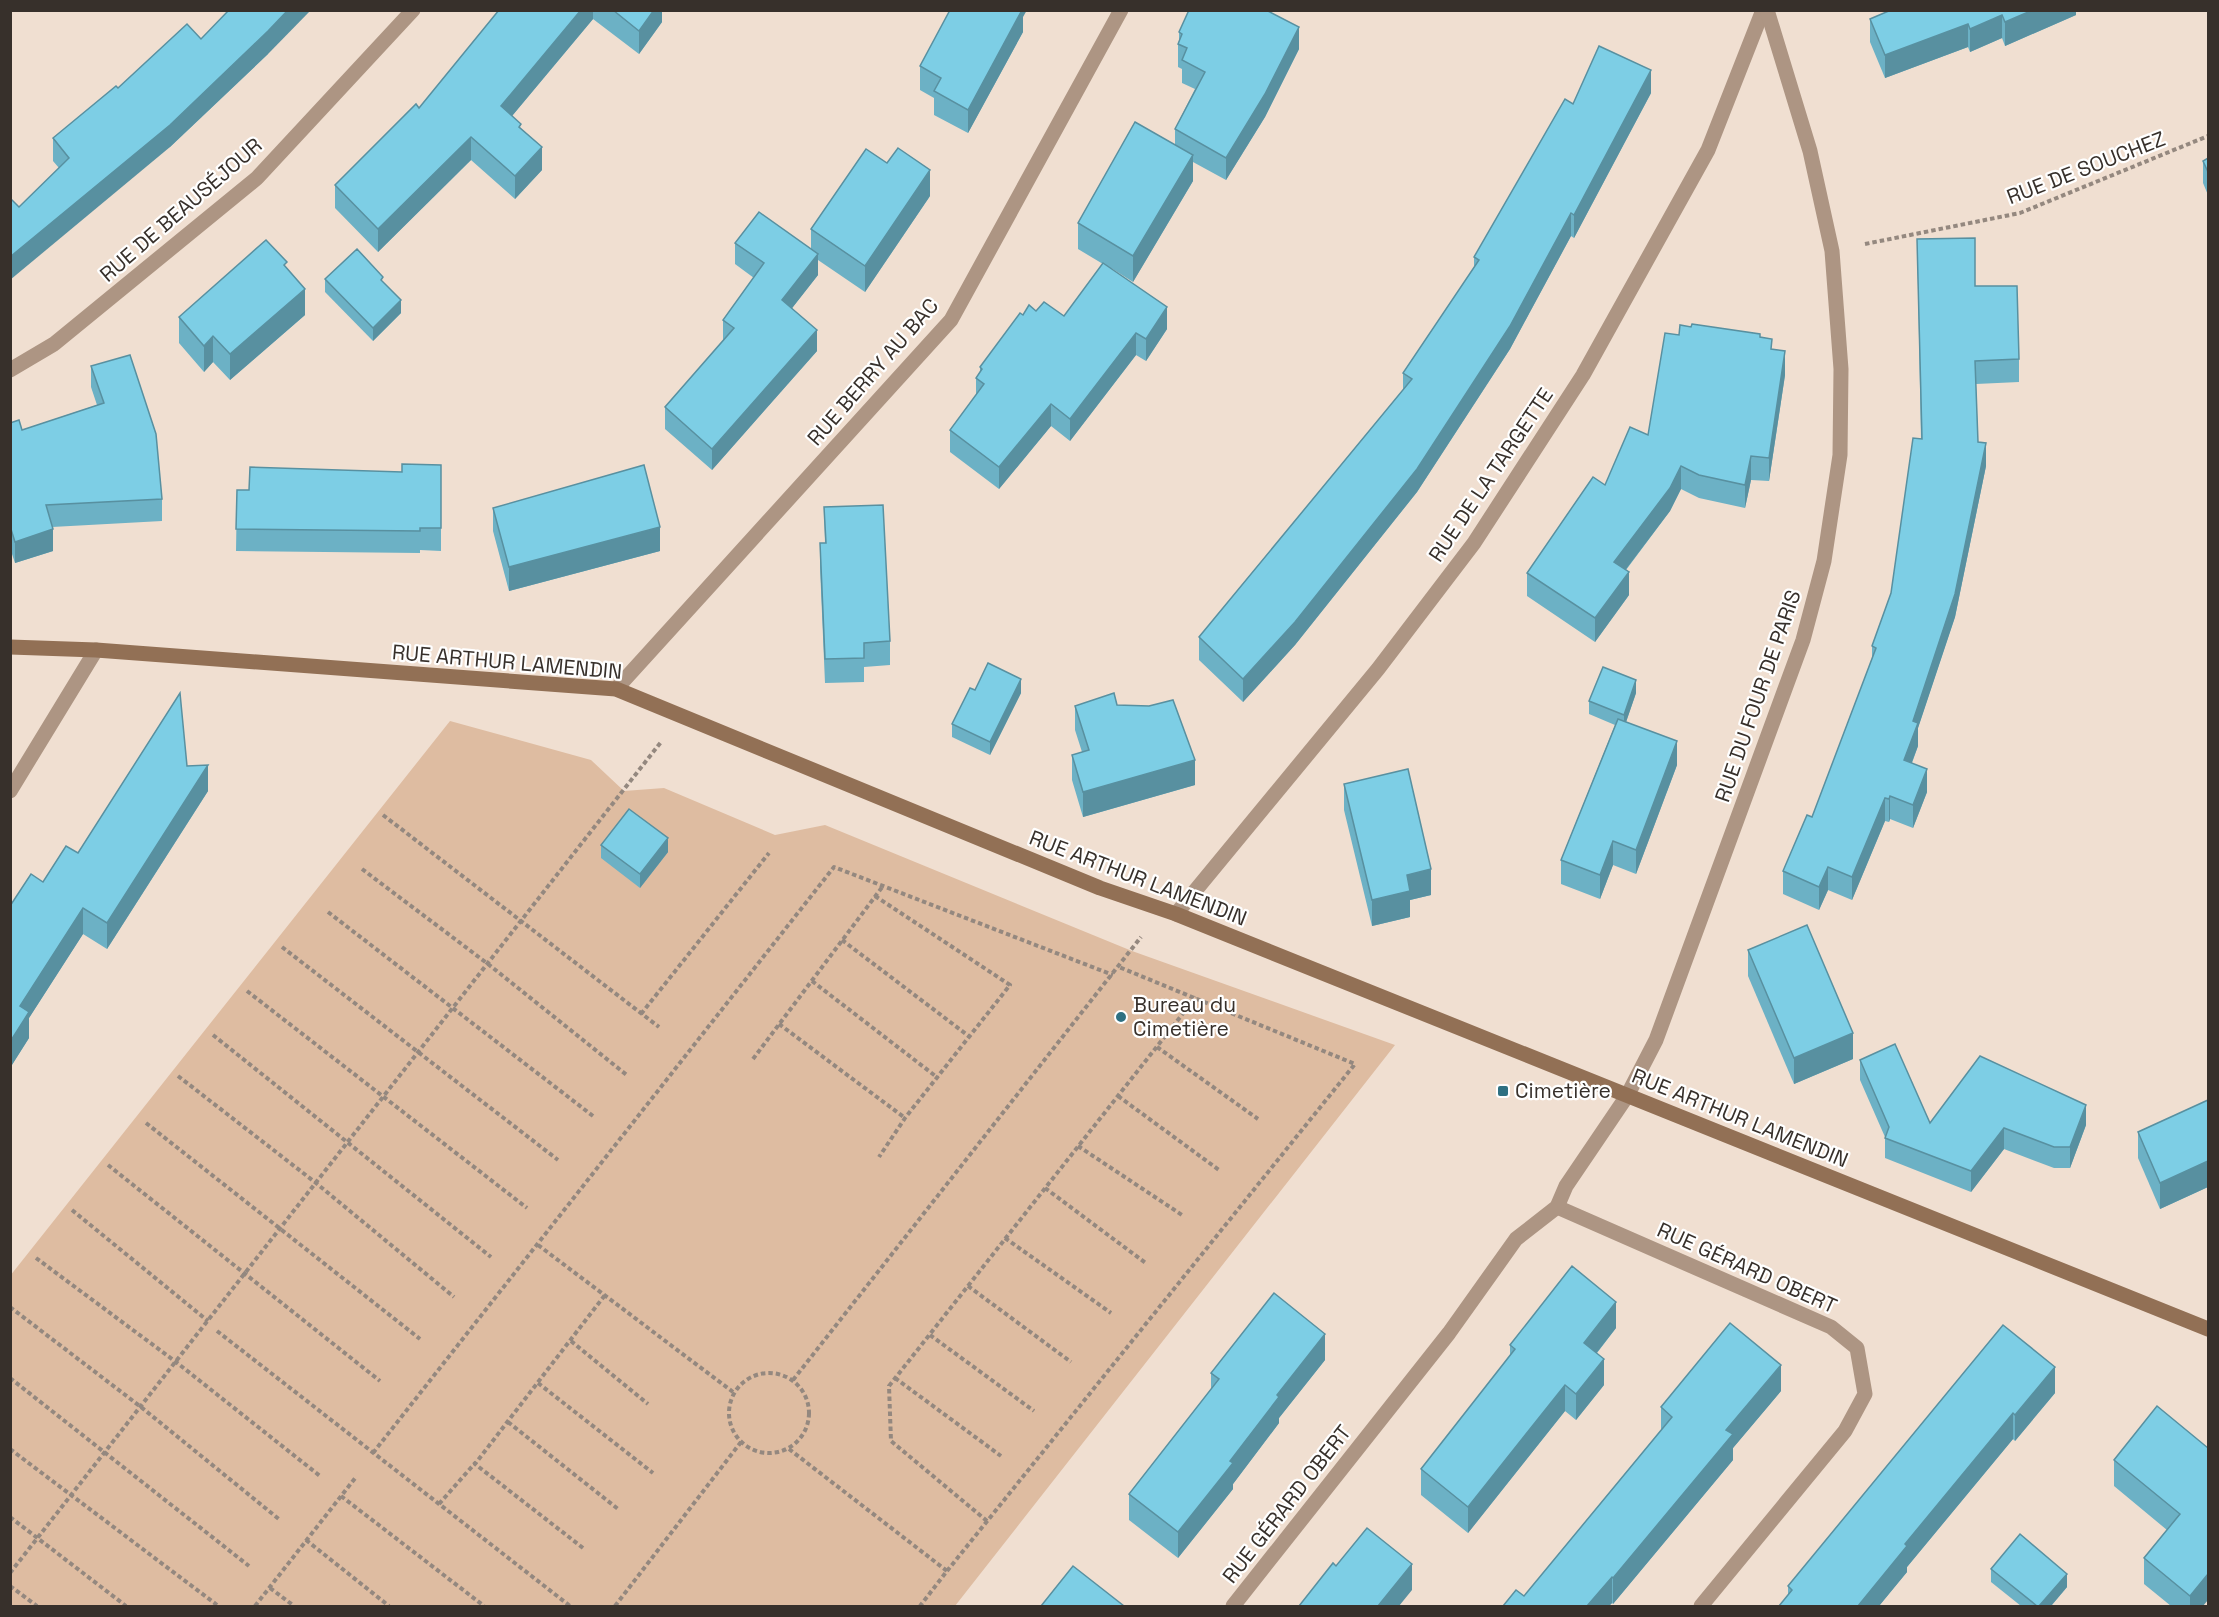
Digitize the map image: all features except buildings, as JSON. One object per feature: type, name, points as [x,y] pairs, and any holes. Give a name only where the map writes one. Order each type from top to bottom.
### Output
[{"type":"street","name":"RUE DE BEAUSÉJOUR","points":[[10,370],[54,344],[257,178],[413,10]]},
{"type":"street","name":"RUE BERRY AU BAC","points":[[616,689],[951,320],[1121,10]]},
{"type":"street","name":"RUE DU FOUR DE PARIS","points":[[1627,1096],[1656,1040],[1803,640],[1824,561],[1840,455],[1841,369],[1832,251],[1810,151],[1765,10]]},
{"type":"street","name":"RUE DE LA TARGETTE","points":[[1176,914],[1378,669],[1481,533],[1582,375],[1708,150],[1765,10]]},
{"type":"street","name":"RUE ARTHUR LAMENDIN","points":[[10,647],[96,650],[616,689],[1100,888],[1159,907],[2208,1329]]},
{"type":"street","points":[[10,791],[96,650]]},
{"type":"street","name":"RUE GÉRARD OBERT","points":[[1233,1606],[1449,1332],[1516,1239],[1557,1207],[1566,1186],[1627,1096]]},
{"type":"street","name":"RUE GÉRARD OBERT","points":[[1557,1207],[1832,1327],[1857,1348],[1865,1394],[1845,1431],[1701,1606]]},
{"type":"path","name":"RUE DE SOUCHEZ","points":[[1832,251],[2020,213],[2208,136]]},
{"type":"path","points":[[10,1573],[681,715]]},
{"type":"path","points":[[383,815],[659,1027]]},
{"type":"path","points":[[641,1014],[769,853]]},
{"type":"path","points":[[374,1453],[834,867],[1113,975]]},
{"type":"path","points":[[362,869],[488,964],[628,1076]]},
{"type":"path","points":[[753,1059],[884,886]]},
{"type":"path","points":[[875,897],[1010,985],[905,1118],[879,1157]]},
{"type":"path","points":[[793,1380],[1113,975],[1159,907]]},
{"type":"path","points":[[328,912],[593,1116]]},
{"type":"path","points":[[842,940],[970,1037]]},
{"type":"path","points":[[282,946],[558,1160]]},
{"type":"path","points":[[920,1606],[1355,1064],[1119,967]]},
{"type":"path","points":[[812,981],[938,1078]]},
{"type":"path","points":[[247,991],[527,1208]]},
{"type":"path","points":[[987,1521],[891,1441],[889,1386],[1196,997]]},
{"type":"path","points":[[779,1024],[905,1118]]},
{"type":"path","points":[[213,1035],[349,1141],[491,1257]]},
{"type":"path","points":[[1157,1047],[1258,1119]]},
{"type":"path","points":[[178,1076],[316,1183],[454,1297]]},
{"type":"path","points":[[1118,1096],[1219,1170]]},
{"type":"path","points":[[146,1123],[281,1227],[420,1339]]},
{"type":"path","points":[[1078,1146],[1182,1215]]},
{"type":"path","points":[[108,1165],[246,1272],[380,1381]]},
{"type":"path","points":[[1045,1188],[1147,1264]]},
{"type":"path","points":[[72,1210],[208,1321]]},
{"type":"path","points":[[1005,1238],[1111,1313]]},
{"type":"path","points":[[538,1245],[733,1392]]},
{"type":"path","points":[[36,1258],[176,1362],[320,1476]]},
{"type":"path","points":[[968,1286],[1071,1362]]},
{"type":"path","points":[[583,1548],[474,1464],[605,1295]]},
{"type":"path","points":[[10,1307],[141,1407],[280,1520]]},
{"type":"path","points":[[218,1331],[570,1606]]},
{"type":"path","points":[[930,1335],[1034,1411]]},
{"type":"path","points":[[571,1341],[648,1404]]},
{"type":"path","points":[[761,1373],[778,1373],[793,1380],[804,1393],[809,1409],[807,1425],[801,1438],[789,1449],[775,1454],[760,1453],[741,1442],[735,1436],[729,1422],[728,1407],[733,1392],[745,1379],[761,1373]]},
{"type":"path","points":[[10,1378],[106,1451],[249,1566]]},
{"type":"path","points":[[895,1378],[1001,1456]]},
{"type":"path","points":[[538,1383],[653,1473]]},
{"type":"path","points":[[508,1422],[618,1509]]},
{"type":"path","points":[[615,1606],[741,1442]]},
{"type":"path","points":[[10,1449],[217,1605]]},
{"type":"path","points":[[789,1449],[947,1571]]},
{"type":"path","points":[[439,1504],[478,1460]]},
{"type":"path","points":[[255,1606],[356,1478]]},
{"type":"path","points":[[341,1496],[484,1606]]},
{"type":"path","points":[[10,1517],[126,1606]]},
{"type":"path","points":[[306,1540],[389,1606]]},
{"type":"path","points":[[10,1586],[37,1606]]},
{"type":"path","points":[[270,1588],[294,1606]]},
{"type":"shaded area","points":[[450,721],[591,760],[624,791],[664,788],[775,835],[825,825],[1132,951],[1395,1045],[955,1606],[11,1606],[10,1276]]},
{"type":"place","name":"Bureau du Cimetière","points":[[1121,1017]]},
{"type":"place","name":"Cimetière","points":[[1503,1091]]}]
